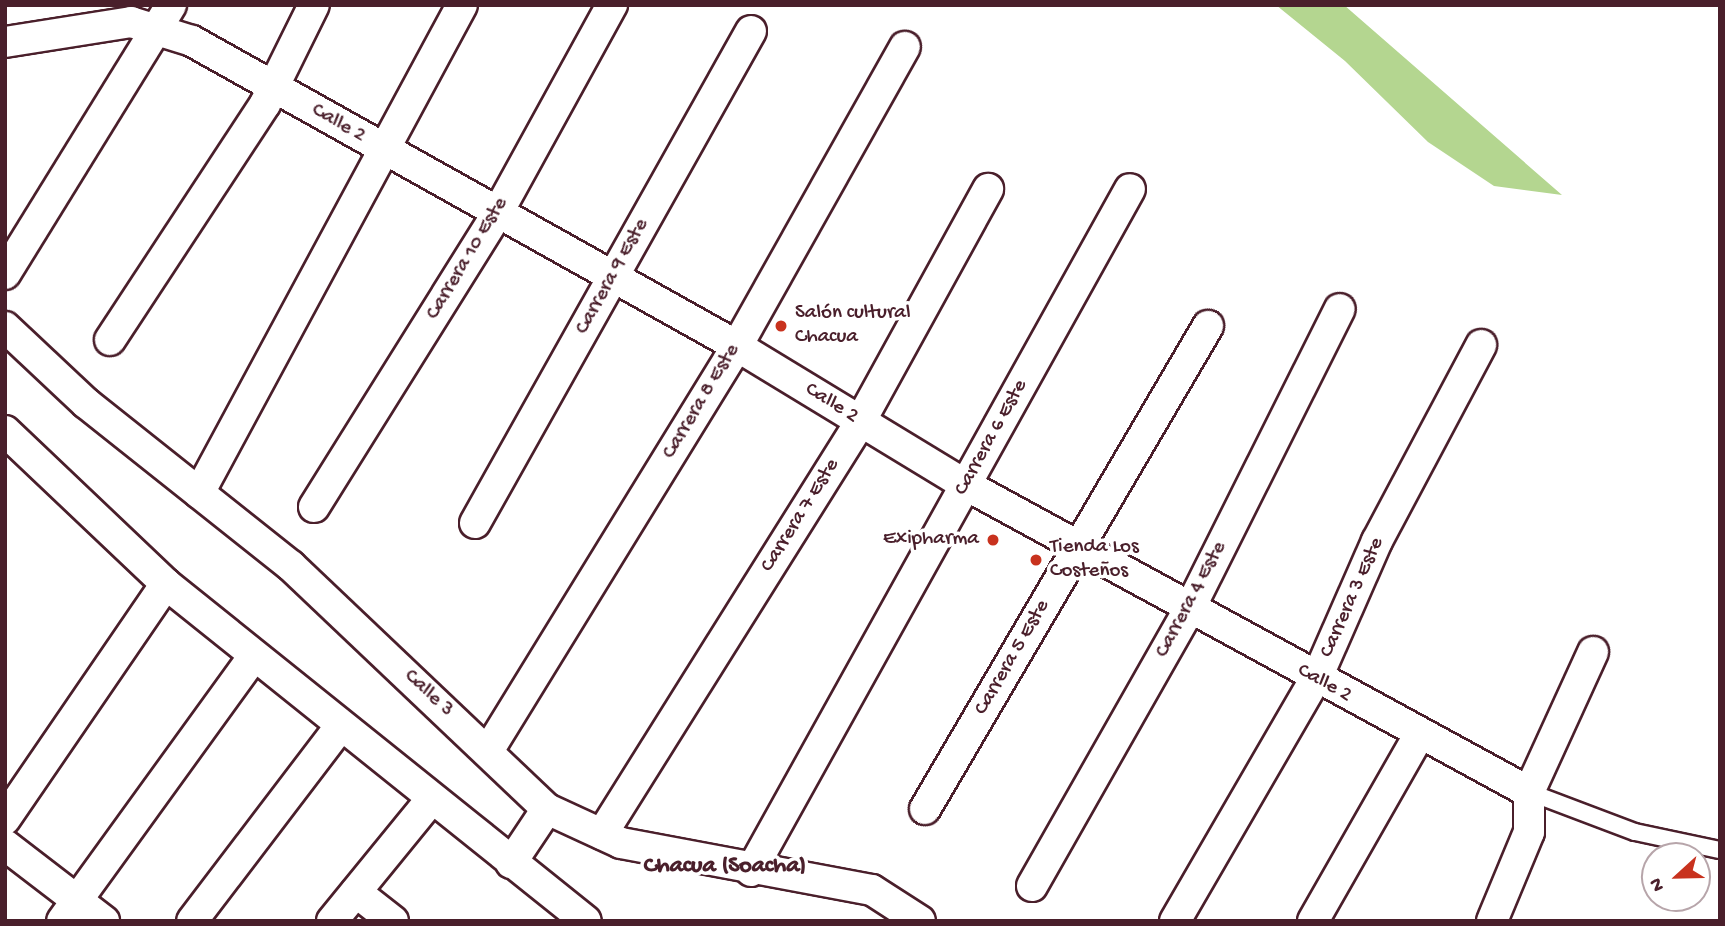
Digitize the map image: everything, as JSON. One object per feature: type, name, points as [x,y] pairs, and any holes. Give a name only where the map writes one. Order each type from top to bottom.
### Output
[{"type":"street","name":"Calle 2","points":[[105,5],[153,18],[612,279],[737,346],[966,485],[1191,607],[1315,681],[1529,792]]},
{"type":"street","points":[[110,341],[271,86],[314,5]]},
{"type":"street","points":[[199,493],[463,5]]},
{"type":"street","name":"Carrera 10 Este","points":[[314,507],[497,214],[612,5]]},
{"type":"street","points":[[5,42],[153,18]]},
{"type":"street","points":[[5,274],[153,18]]},
{"type":"street","name":"Carrera 9 Este","points":[[475,523],[751,31]]},
{"type":"street","name":"Carrera 8 Este","points":[[488,751],[737,346],[905,47]]},
{"type":"street","name":"Carrera 6 Este","points":[[751,871],[1130,188]]},
{"type":"street","name":"Carrera 7 Este","points":[[602,834],[860,422],[988,189]]},
{"type":"street","name":"Carrera 4 Este","points":[[1032,886],[1191,607],[1340,309]]},
{"type":"street","name":"Carrera 5 Este","points":[[925,809],[1208,326]]},
{"type":"street","name":"Calle 3","points":[[5,327],[86,403],[291,566],[547,809],[602,834],[751,871],[872,890],[920,921]]},
{"type":"street","name":"Carrera 3 Este","points":[[1175,921],[1315,681],[1377,541],[1481,345]]},
{"type":"street","points":[[5,431],[166,584],[430,801],[586,921]]},
{"type":"street","points":[[5,819],[166,584]]},
{"type":"street","points":[[1492,921],[1529,832],[1529,792],[1592,652]]},
{"type":"street","points":[[70,911],[254,656]]},
{"type":"street","points":[[192,921],[340,727]]},
{"type":"street","points":[[1313,921],[1419,735]]},
{"type":"street","points":[[332,921],[430,801]]},
{"type":"street","points":[[511,863],[547,809]]},
{"type":"street","points":[[5,845],[70,911],[104,921]]},
{"type":"street","points":[[356,892],[393,921]]},
{"type":"lane","points":[[1529,792],[1635,832],[1720,850]]},
{"type":"green space","points":[[1276,5],[1344,5],[1562,195],[1494,186],[1428,142],[1345,61]]},
{"type":"place","name":"Salón cultural Chacua","points":[[781,326]]},
{"type":"place","name":"Exipharma","points":[[993,540]]},
{"type":"place","name":"Tienda Los Costeños","points":[[1036,560]]},
{"type":"district","name":"Chacua (Soacha)","points":[[725,867]]}]
